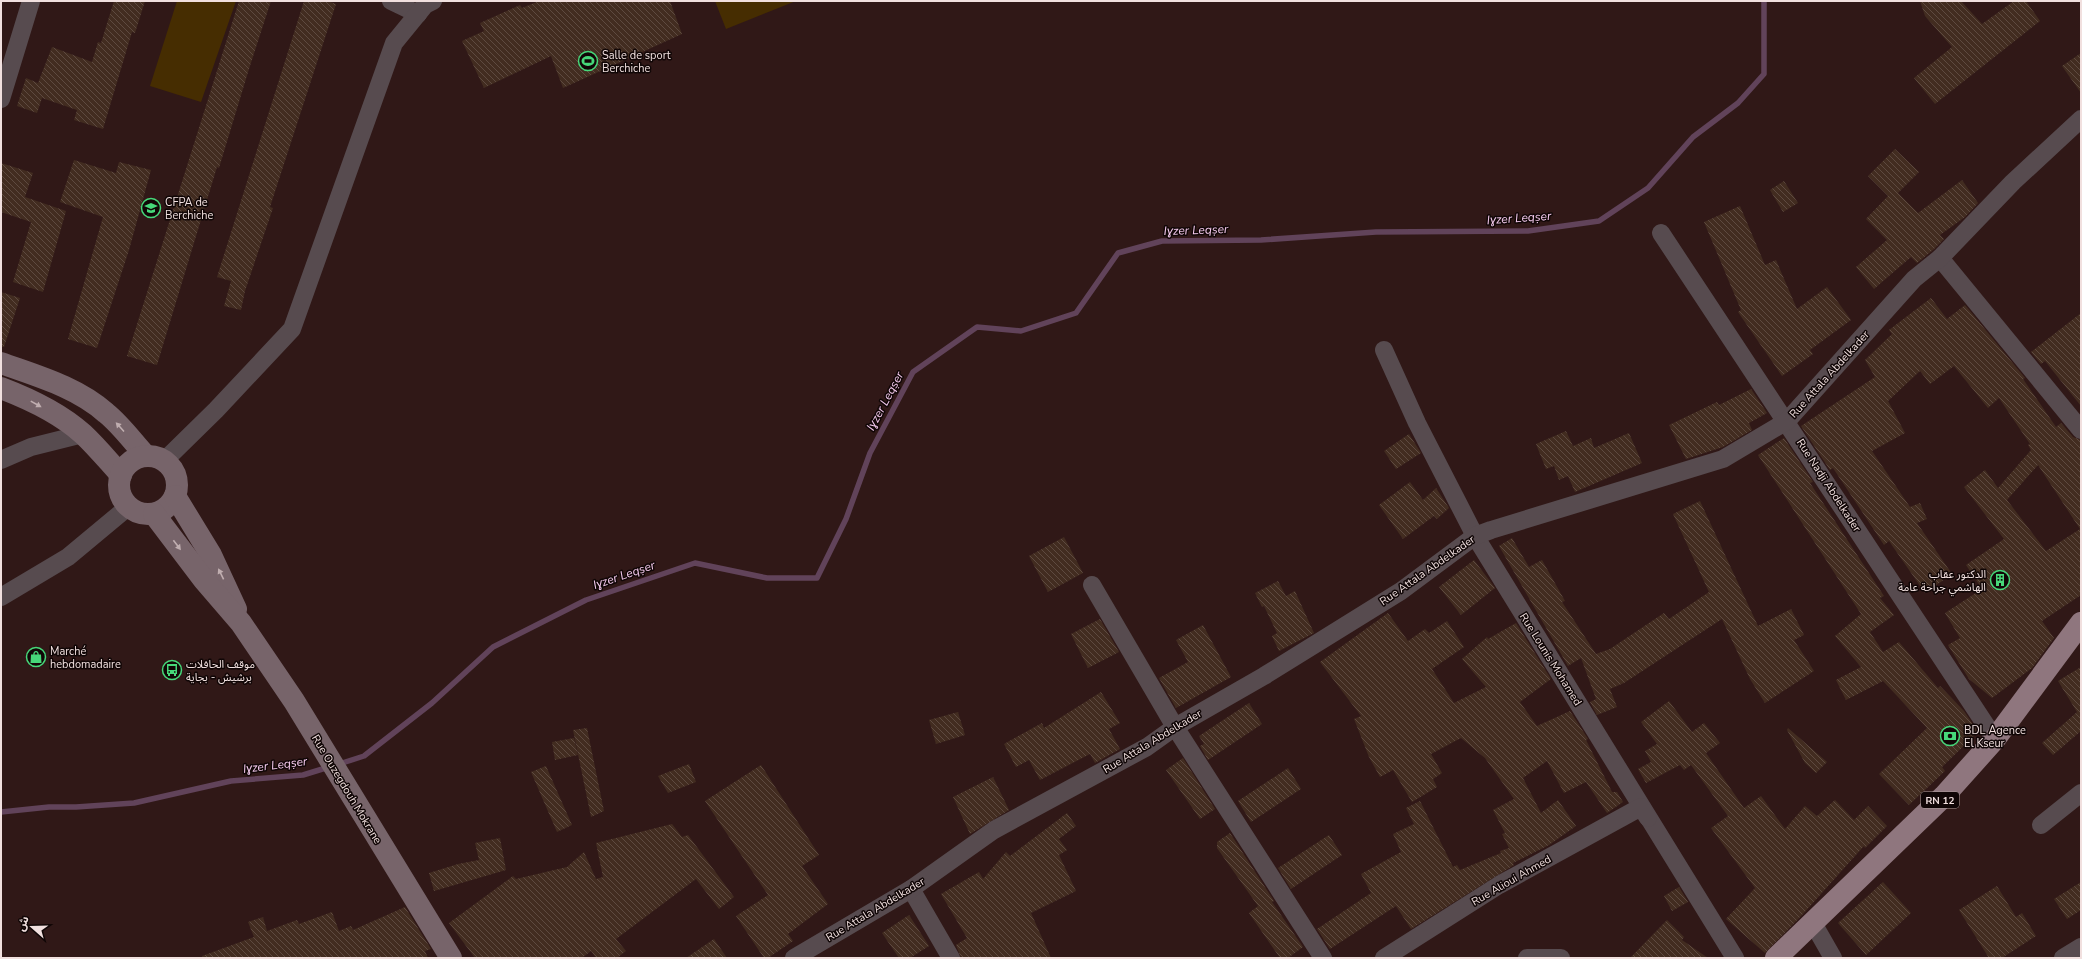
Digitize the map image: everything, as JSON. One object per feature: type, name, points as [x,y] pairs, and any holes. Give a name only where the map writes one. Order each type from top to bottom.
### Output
[{"type":"main road","points":[[1,363],[58,384],[82,396],[107,413],[155,459],[171,468],[176,477],[177,486],[175,496],[167,507],[154,514],[144,515],[128,507],[119,490],[121,475],[128,464],[136,458],[155,459]]},
{"type":"main road","points":[[1,388],[21,396],[65,420],[83,434],[121,475]]},
{"type":"main road","name":"Rue Ouzegdouh Mokrane","points":[[175,496],[218,568],[241,623]]},
{"type":"main road","name":"Rue Ouzegdouh Mokrane","points":[[154,514],[204,580],[241,623],[294,701],[451,958]]},
{"type":"main road","name":"RN 12","points":[[1776,958],[1944,796],[1995,739],[2081,623]]},
{"type":"street","points":[[1,99],[31,1]]},
{"type":"street","points":[[391,1],[418,14]]},
{"type":"street","points":[[155,459],[216,410],[292,329],[394,43],[425,5],[434,1]]},
{"type":"street","name":"Rue Attala Abdelkader","points":[[794,958],[911,889],[994,830],[1147,747],[1175,727],[1264,676],[1401,590],[1475,536],[1534,516],[1723,459],[1787,421],[1914,279],[1940,258],[2013,182],[2081,120]]},
{"type":"street","name":"Rue Nadji Abdelkader","points":[[1661,233],[1787,421],[1995,739]]},
{"type":"street","points":[[1940,258],[2081,430]]},
{"type":"street","name":"Rue Lounis Mohamed","points":[[1384,350],[1417,422],[1475,536],[1735,958]]},
{"type":"street","points":[[1,460],[31,447],[83,434]]},
{"type":"street","points":[[1,598],[68,557],[128,507]]},
{"type":"street","points":[[1092,585],[1175,727],[1324,958]]},
{"type":"street","points":[[2041,825],[2081,793]]},
{"type":"street","name":"Rue Alioui Ahmed","points":[[1384,958],[1499,885],[1641,807],[1735,958]]},
{"type":"street","points":[[911,889],[952,958]]},
{"type":"street","points":[[1812,923],[1834,958]]},
{"type":"street","points":[[2063,958],[2081,947]]},
{"type":"street","points":[[1527,958],[1560,958]]},
{"type":"shaded area","points":[[177,1],[236,1],[201,102],[150,86]]},
{"type":"shaded area","points":[[715,1],[796,1],[726,29]]},
{"type":"building","points":[[114,1],[145,1],[135,33],[132,32],[103,129],[74,120],[77,110],[42,98],[37,113],[17,106],[26,78],[38,83],[52,47],[92,62],[98,42],[101,43]]},
{"type":"building","points":[[239,1],[271,1],[219,168],[217,167],[157,365],[127,356]]},
{"type":"building","points":[[304,1],[327,1],[336,4],[270,207],[273,208],[245,291],[241,310],[224,306],[231,281],[217,277]]},
{"type":"building","name":"Salle de sport Berchiche","points":[[539,1],[670,1],[682,34],[563,88],[551,56],[484,88],[462,41],[484,31],[480,23],[520,5],[522,8]]},
{"type":"building","points":[[1920,1],[1961,1],[1982,24],[2014,1],[2026,1],[2040,21],[1935,104],[1914,78],[1952,47],[1925,16]]},
{"type":"building","points":[[2081,53],[2081,93],[2062,66]]},
{"type":"building","points":[[1895,149],[1919,172],[1898,193],[1918,213],[1962,180],[1978,203],[1965,217],[1940,235],[1944,239],[1933,250],[1917,263],[1911,257],[1874,289],[1856,267],[1887,240],[1866,219],[1888,196],[1868,176]]},
{"type":"building","points":[[74,160],[116,173],[119,162],[151,170],[129,250],[97,348],[68,339],[103,217],[60,202]]},
{"type":"building","points":[[1,163],[33,173],[25,197],[66,211],[43,292],[13,282],[31,222],[1,212]]},
{"type":"building","points":[[1784,181],[1798,203],[1783,212],[1770,190]]},
{"type":"building","points":[[1740,206],[1765,265],[1776,260],[1797,309],[1827,287],[1851,320],[1810,350],[1813,354],[1782,376],[1738,312],[1741,310],[1704,222]]},
{"type":"building","points":[[1,292],[20,298],[4,347],[1,347]]},
{"type":"building","points":[[1931,298],[1947,319],[1965,305],[2025,378],[2023,379],[2056,427],[2061,423],[2073,437],[2081,440],[2081,595],[2042,621],[2054,638],[2032,668],[1992,698],[1969,679],[1948,645],[1960,638],[1945,613],[1982,589],[1966,565],[2004,539],[1964,487],[1985,470],[1998,488],[2031,450],[2028,445],[2030,444],[1999,398],[1988,408],[1954,366],[1930,384],[1920,371],[1888,401],[1905,433],[1872,451],[1910,507],[1920,503],[1927,519],[1917,523],[1952,574],[1925,593],[1889,541],[1884,545],[1833,468],[1830,470],[1801,426],[1875,377],[1865,360],[1892,334],[1889,330]],"holes":[[[2038,465],[2080,529],[2046,551],[2007,500]]]},
{"type":"building","points":[[2081,313],[2081,406],[2045,361],[2041,364],[2031,352]]},
{"type":"building","points":[[1751,389],[1767,413],[1749,423],[1752,430],[1723,447],[1686,459],[1669,425],[1717,402],[1719,405]]},
{"type":"building","points":[[1566,431],[1573,446],[1591,438],[1594,448],[1629,433],[1642,463],[1575,492],[1568,476],[1559,480],[1554,466],[1546,469],[1536,444]]},
{"type":"building","points":[[1409,434],[1421,453],[1396,469],[1384,451]]},
{"type":"building","points":[[1784,438],[1813,482],[1810,483],[1884,596],[1880,598],[1894,615],[1870,632],[1883,652],[1899,642],[1938,688],[1940,686],[1964,711],[1978,732],[1942,767],[1945,771],[1909,805],[1879,774],[1927,728],[1883,681],[1846,700],[1836,680],[1861,667],[1835,636],[1861,614],[1758,455]]},
{"type":"building","points":[[1410,482],[1423,500],[1436,488],[1449,508],[1437,519],[1434,516],[1403,539],[1379,505]]},
{"type":"building","points":[[1700,501],[1758,626],[1791,609],[1804,635],[1794,640],[1814,671],[1765,703],[1750,679],[1722,619],[1624,683],[1610,689],[1617,707],[1597,715],[1590,702],[1596,699],[1581,658],[1568,666],[1499,546],[1512,538],[1529,567],[1542,560],[1565,601],[1562,602],[1596,654],[1610,649],[1664,613],[1669,619],[1709,592],[1673,514]]},
{"type":"building","points":[[1064,537],[1083,573],[1048,592],[1029,556]]},
{"type":"building","points":[[1474,560],[1495,588],[1461,615],[1439,587]]},
{"type":"building","points":[[1278,581],[1286,596],[1295,591],[1314,633],[1279,651],[1272,636],[1277,633],[1264,606],[1262,607],[1255,593]]},
{"type":"building","points":[[1388,613],[1408,641],[1425,629],[1429,633],[1447,621],[1464,647],[1432,669],[1454,703],[1486,687],[1462,659],[1487,637],[1488,639],[1516,623],[1551,679],[1520,702],[1537,726],[1570,711],[1588,739],[1586,740],[1612,792],[1617,792],[1623,802],[1607,813],[1586,782],[1564,793],[1547,761],[1523,778],[1541,813],[1558,800],[1576,826],[1549,845],[1513,863],[1514,865],[1411,929],[1396,906],[1330,949],[1317,929],[1371,893],[1361,874],[1401,852],[1393,834],[1414,824],[1406,808],[1420,801],[1453,867],[1457,865],[1460,870],[1501,853],[1500,851],[1509,848],[1502,834],[1505,833],[1493,810],[1514,799],[1485,758],[1461,738],[1431,754],[1442,773],[1433,779],[1437,787],[1412,802],[1393,770],[1380,777],[1369,757],[1354,719],[1361,716],[1320,662]]},
{"type":"building","points":[[1100,619],[1119,652],[1088,668],[1071,634]]},
{"type":"building","points":[[1203,625],[1231,677],[1176,708],[1159,678],[1188,662],[1176,640]]},
{"type":"building","points":[[2081,667],[2081,731],[2053,755],[2042,743],[2077,712],[2058,681]]},
{"type":"building","points":[[1101,692],[1120,723],[1109,729],[1120,749],[1095,763],[1090,754],[1040,780],[1029,760],[1016,767],[1004,744],[1042,723],[1044,728]]},
{"type":"building","points":[[1669,701],[1692,732],[1704,723],[1720,743],[1706,753],[1744,808],[1761,796],[1785,829],[1805,806],[1817,816],[1835,800],[1854,820],[1868,806],[1887,826],[1865,848],[1864,846],[1803,914],[1765,953],[1726,919],[1755,888],[1711,828],[1728,816],[1691,765],[1684,770],[1680,765],[1646,783],[1638,769],[1651,762],[1645,751],[1657,744],[1641,722]]},
{"type":"building","points":[[1249,703],[1262,724],[1208,760],[1200,746],[1204,744],[1199,736]]},
{"type":"building","points":[[958,712],[965,735],[936,744],[929,720]]},
{"type":"building","points":[[587,728],[604,811],[591,817],[573,730]]},
{"type":"building","points":[[1788,728],[1827,762],[1816,773],[1805,763],[1787,730]]},
{"type":"building","points":[[574,738],[578,755],[555,760],[552,742]]},
{"type":"building","points":[[1183,758],[1215,809],[1200,819],[1166,770]]},
{"type":"building","points":[[689,764],[696,782],[668,793],[658,776]]},
{"type":"building","points":[[761,765],[819,855],[802,866],[828,904],[788,934],[793,941],[768,958],[764,958],[736,916],[768,895],[705,801]]},
{"type":"building","points":[[546,766],[572,825],[557,832],[531,772]]},
{"type":"building","points":[[1288,768],[1301,789],[1251,822],[1238,801]]},
{"type":"building","points":[[993,777],[1009,810],[970,834],[953,797]]},
{"type":"building","points":[[1067,813],[1076,826],[1059,839],[1067,850],[1059,855],[1076,891],[1031,913],[1051,958],[961,958],[956,945],[967,938],[941,894],[979,872],[983,879],[1006,852],[1010,856]]},
{"type":"building","points":[[672,824],[682,837],[688,835],[734,897],[719,909],[696,879],[616,939],[626,951],[617,958],[596,958],[591,951],[582,958],[475,958],[449,923],[513,876],[516,879],[567,867],[584,852],[596,879],[603,877],[596,843]]},
{"type":"building","points":[[1230,833],[1274,901],[1272,902],[1303,947],[1288,958],[1280,958],[1249,913],[1258,906],[1217,848],[1217,842]]},
{"type":"building","points":[[1329,835],[1342,855],[1291,889],[1278,868]]},
{"type":"building","points":[[500,838],[506,870],[434,891],[429,873],[458,864],[479,860],[475,843]]},
{"type":"building","points":[[1883,882],[1911,913],[1866,955],[1838,923]]},
{"type":"building","points":[[2081,882],[2081,910],[2067,919],[2054,899]]},
{"type":"building","points":[[1997,886],[2016,917],[2022,913],[2036,936],[2002,958],[1989,958],[1959,910]]},
{"type":"building","points":[[1679,887],[1688,902],[1672,911],[1664,896]]},
{"type":"building","points":[[405,907],[431,949],[425,951],[428,958],[202,958],[202,956],[254,937],[248,922],[263,917],[267,931],[297,920],[299,924],[332,912],[339,931],[351,926],[353,930]]},
{"type":"building","points":[[909,915],[929,946],[910,958],[899,958],[882,933]]},
{"type":"building","points":[[1667,920],[1684,937],[1682,940],[1708,958],[1630,958]]},
{"type":"building","points":[[714,939],[727,958],[686,958]]},
{"type":"waterway","name":"Iɣzer Leqṣer","points":[[339,764],[364,756],[432,703],[493,647],[586,600],[695,563],[767,578],[817,578],[846,519],[870,453],[913,372],[977,327],[1021,331],[1076,313],[1118,253],[1162,241],[1261,240],[1376,232],[1528,231],[1599,221],[1648,188],[1693,137],[1738,103],[1764,74],[1764,1]]},
{"type":"waterway","name":"Iɣzer Leqṣer","points":[[1,812],[49,807],[76,807],[134,803],[231,781],[303,775],[329,767]]},
{"type":"place","name":"Salle de sport Berchiche","points":[[588,61]]},
{"type":"place","name":"CFPA de Berchiche","points":[[151,208]]},
{"type":"place","name":"الدكتور عقاب الهاشمي جراحة عامة","points":[[2000,580]]},
{"type":"place","name":"Marché hebdomadaire","points":[[36,657]]},
{"type":"place","name":"موقف الحافلات برشيش - بجاية","points":[[172,670]]},
{"type":"place","name":"BDL Agence El Kseur","points":[[1950,736]]}]
